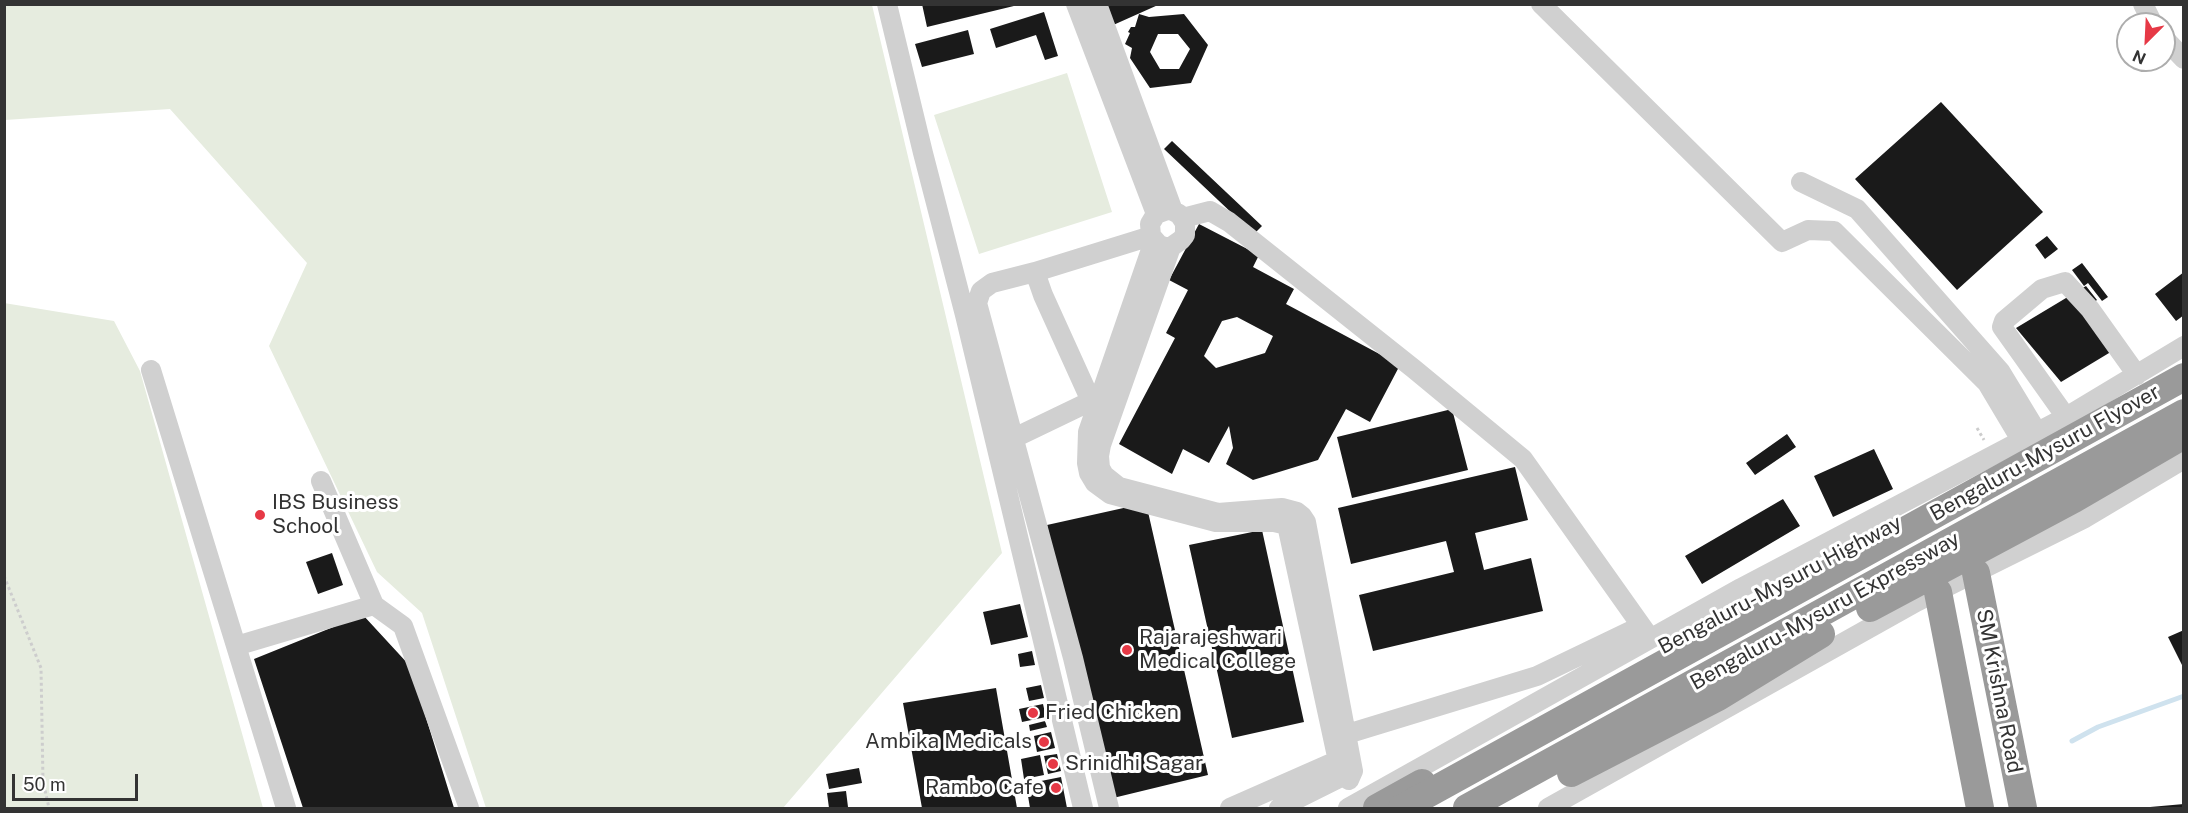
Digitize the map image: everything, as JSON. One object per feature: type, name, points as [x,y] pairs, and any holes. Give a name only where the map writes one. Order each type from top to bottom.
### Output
[{"type":"highway","name":"Bengaluru-Mysuru Highway","points":[[1394,802],[1662,649],[2042,443],[2184,362]]},
{"type":"highway","name":"Bengaluru-Mysuru Flyover","points":[[1394,802],[2184,377]]},
{"type":"highway","name":"Bengaluru-Mysuru Expressway","points":[[1467,808],[2184,413]]},
{"type":"highway","name":"Bengaluru-Mysuru Expressway","points":[[1505,808],[1718,697],[1826,630],[2074,499],[2184,435]]},
{"type":"highway","name":"SM Krishna Road","points":[[1976,573],[2023,808]]},
{"type":"highway","name":"SM Krishna Road","points":[[1938,592],[1980,808]]},
{"type":"street","points":[[887,4],[965,315],[1083,808]]},
{"type":"street","points":[[1076,4],[1171,214],[1185,223],[1185,235],[1177,244],[1159,241],[992,284],[981,291],[977,303],[1073,658],[1109,808]]},
{"type":"street","points":[[1097,4],[1171,214]]},
{"type":"street","points":[[1541,4],[1782,242],[1808,230],[1834,231],[1987,383],[2029,436]]},
{"type":"street","points":[[1801,182],[1857,209],[2000,371],[2029,436]]},
{"type":"street","points":[[1159,241],[1149,224],[1171,214],[1210,211],[1230,222],[1414,369],[1523,459],[1645,632]]},
{"type":"street","points":[[1159,241],[1086,442],[1089,472],[1095,483],[1110,494],[1217,518],[1282,508],[1297,512],[1306,522],[1346,765]]},
{"type":"street","points":[[1035,272],[1043,295],[1098,412]]},
{"type":"street","points":[[2066,417],[2002,327],[2004,321],[2042,289],[2065,282],[2090,309],[2137,375]]},
{"type":"street","points":[[1340,736],[1537,676],[1645,632],[2066,417],[2184,346]]},
{"type":"street","points":[[151,370],[286,808]]},
{"type":"street","points":[[1012,439],[1098,412]]},
{"type":"street","name":"Bengaluru-Mysuru Expressway","points":[[1548,808],[1938,592],[2085,518],[2184,459]]},
{"type":"street","points":[[321,481],[374,605],[403,626],[469,808]]},
{"type":"street","points":[[236,646],[374,605]]},
{"type":"street","points":[[1348,808],[1394,802],[1645,632]]},
{"type":"street","points":[[1230,808],[1346,765]]},
{"type":"street","points":[[1279,808],[1346,765]]},
{"type":"path","points":[[1977,428],[1984,440]]},
{"type":"path","points":[[4,576],[41,668],[43,781],[49,808]]},
{"type":"shaded area","points":[[5,4],[872,5],[1002,553],[783,808],[486,808],[422,613],[377,572],[269,346],[307,263],[170,109],[5,120]]},
{"type":"shaded area","points":[[1067,73],[1112,212],[979,254],[934,115]]},
{"type":"shaded area","points":[[4,303],[114,321],[140,371],[263,808],[5,808]]},
{"type":"building","points":[[922,4],[1018,4],[1018,5],[927,27]]},
{"type":"building","points":[[1106,4],[1158,5],[1111,26]]},
{"type":"building","points":[[1044,12],[1058,56],[1045,60],[1036,35],[996,48],[990,29]]},
{"type":"building","points":[[1139,14],[1149,17],[1184,14],[1208,45],[1191,83],[1150,88],[1130,58],[1132,48],[1125,44],[1130,33],[1128,32],[1131,27],[1135,27]],"holes":[[[1158,34],[1178,34],[1190,49],[1179,69],[1160,69],[1150,52]]]},
{"type":"building","points":[[968,30],[974,54],[922,67],[915,44]]},
{"type":"building","points":[[1941,102],[2043,212],[1957,290],[1855,179]]},
{"type":"building","points":[[1172,141],[1262,226],[1254,234],[1164,149]]},
{"type":"building","points":[[1199,224],[1259,255],[1253,267],[1294,289],[1286,304],[1400,365],[1370,422],[1346,409],[1318,460],[1253,480],[1226,464],[1233,448],[1229,426],[1209,463],[1183,449],[1172,474],[1119,444],[1175,338],[1166,333],[1188,290],[1169,280]],"holes":[[[1237,317],[1273,336],[1265,353],[1216,368],[1204,356],[1222,321]]]},
{"type":"building","points":[[2047,236],[2058,249],[2045,259],[2035,245]]},
{"type":"building","points":[[2082,263],[2108,297],[2102,301],[2088,283],[2084,286],[2072,270]]},
{"type":"building","points":[[2184,272],[2184,315],[2176,321],[2155,294]]},
{"type":"building","points":[[2086,286],[2097,300],[2083,310],[2114,350],[2061,382],[2016,328]]},
{"type":"building","points":[[1452,409],[1468,470],[1352,498],[1337,437]]},
{"type":"building","points":[[1787,434],[1796,447],[1755,475],[1746,463]]},
{"type":"building","points":[[1874,449],[1893,489],[1833,517],[1814,476]]},
{"type":"building","points":[[1515,467],[1528,520],[1475,533],[1484,570],[1531,558],[1543,611],[1373,651],[1359,595],[1454,572],[1446,541],[1351,564],[1338,508]]},
{"type":"building","points":[[1783,499],[1800,526],[1702,584],[1685,556]]},
{"type":"building","name":"Rajarajeshwari Medical College","points":[[1146,503],[1208,775],[1109,799],[1047,525]]},
{"type":"building","points":[[1262,530],[1304,722],[1232,738],[1189,545]]},
{"type":"building","points":[[332,553],[343,585],[318,594],[306,562]]},
{"type":"building","points":[[1020,604],[1028,637],[991,645],[983,612]]},
{"type":"building","points":[[363,615],[410,666],[454,808],[303,808],[254,659]]},
{"type":"building","points":[[2184,630],[2184,669],[2168,637]]},
{"type":"building","points":[[1032,651],[1035,665],[1020,667],[1018,654]]},
{"type":"building","points":[[1041,685],[1044,698],[1029,701],[1026,688]]},
{"type":"building","points":[[996,688],[1017,808],[922,808],[903,703]]},
{"type":"building","name":"Fried Chicken","points":[[1043,704],[1046,717],[1022,722],[1019,709]]},
{"type":"building","points":[[1045,721],[1047,727],[1030,731],[1029,725]]},
{"type":"building","name":"Ambika Medicals","points":[[1051,732],[1055,748],[1037,752],[1034,736]]},
{"type":"building","name":"Srinidhi Sagar","points":[[1057,754],[1061,771],[1048,774],[1044,756]]},
{"type":"building","points":[[1040,755],[1044,775],[1024,779],[1021,759]]},
{"type":"building","points":[[859,768],[862,783],[829,789],[826,774]]},
{"type":"building","points":[[1061,777],[1067,808],[1030,808],[1026,784]]},
{"type":"building","points":[[846,791],[848,807],[829,808],[827,793]]},
{"type":"building","points":[[2184,804],[2184,808],[2150,808],[2150,807]]},
{"type":"waterway","points":[[2072,741],[2098,727],[2184,696]]},
{"type":"place","name":"IBS Business School","points":[[260,515]]},
{"type":"place","name":"Rajarajeshwari Medical College","points":[[1127,650]]},
{"type":"place","name":"Fried Chicken","points":[[1033,713]]},
{"type":"place","name":"Ambika Medicals","points":[[1044,742]]},
{"type":"place","name":"Srinidhi Sagar","points":[[1053,764]]},
{"type":"place","name":"Rambo Cafe","points":[[1056,788]]}]
